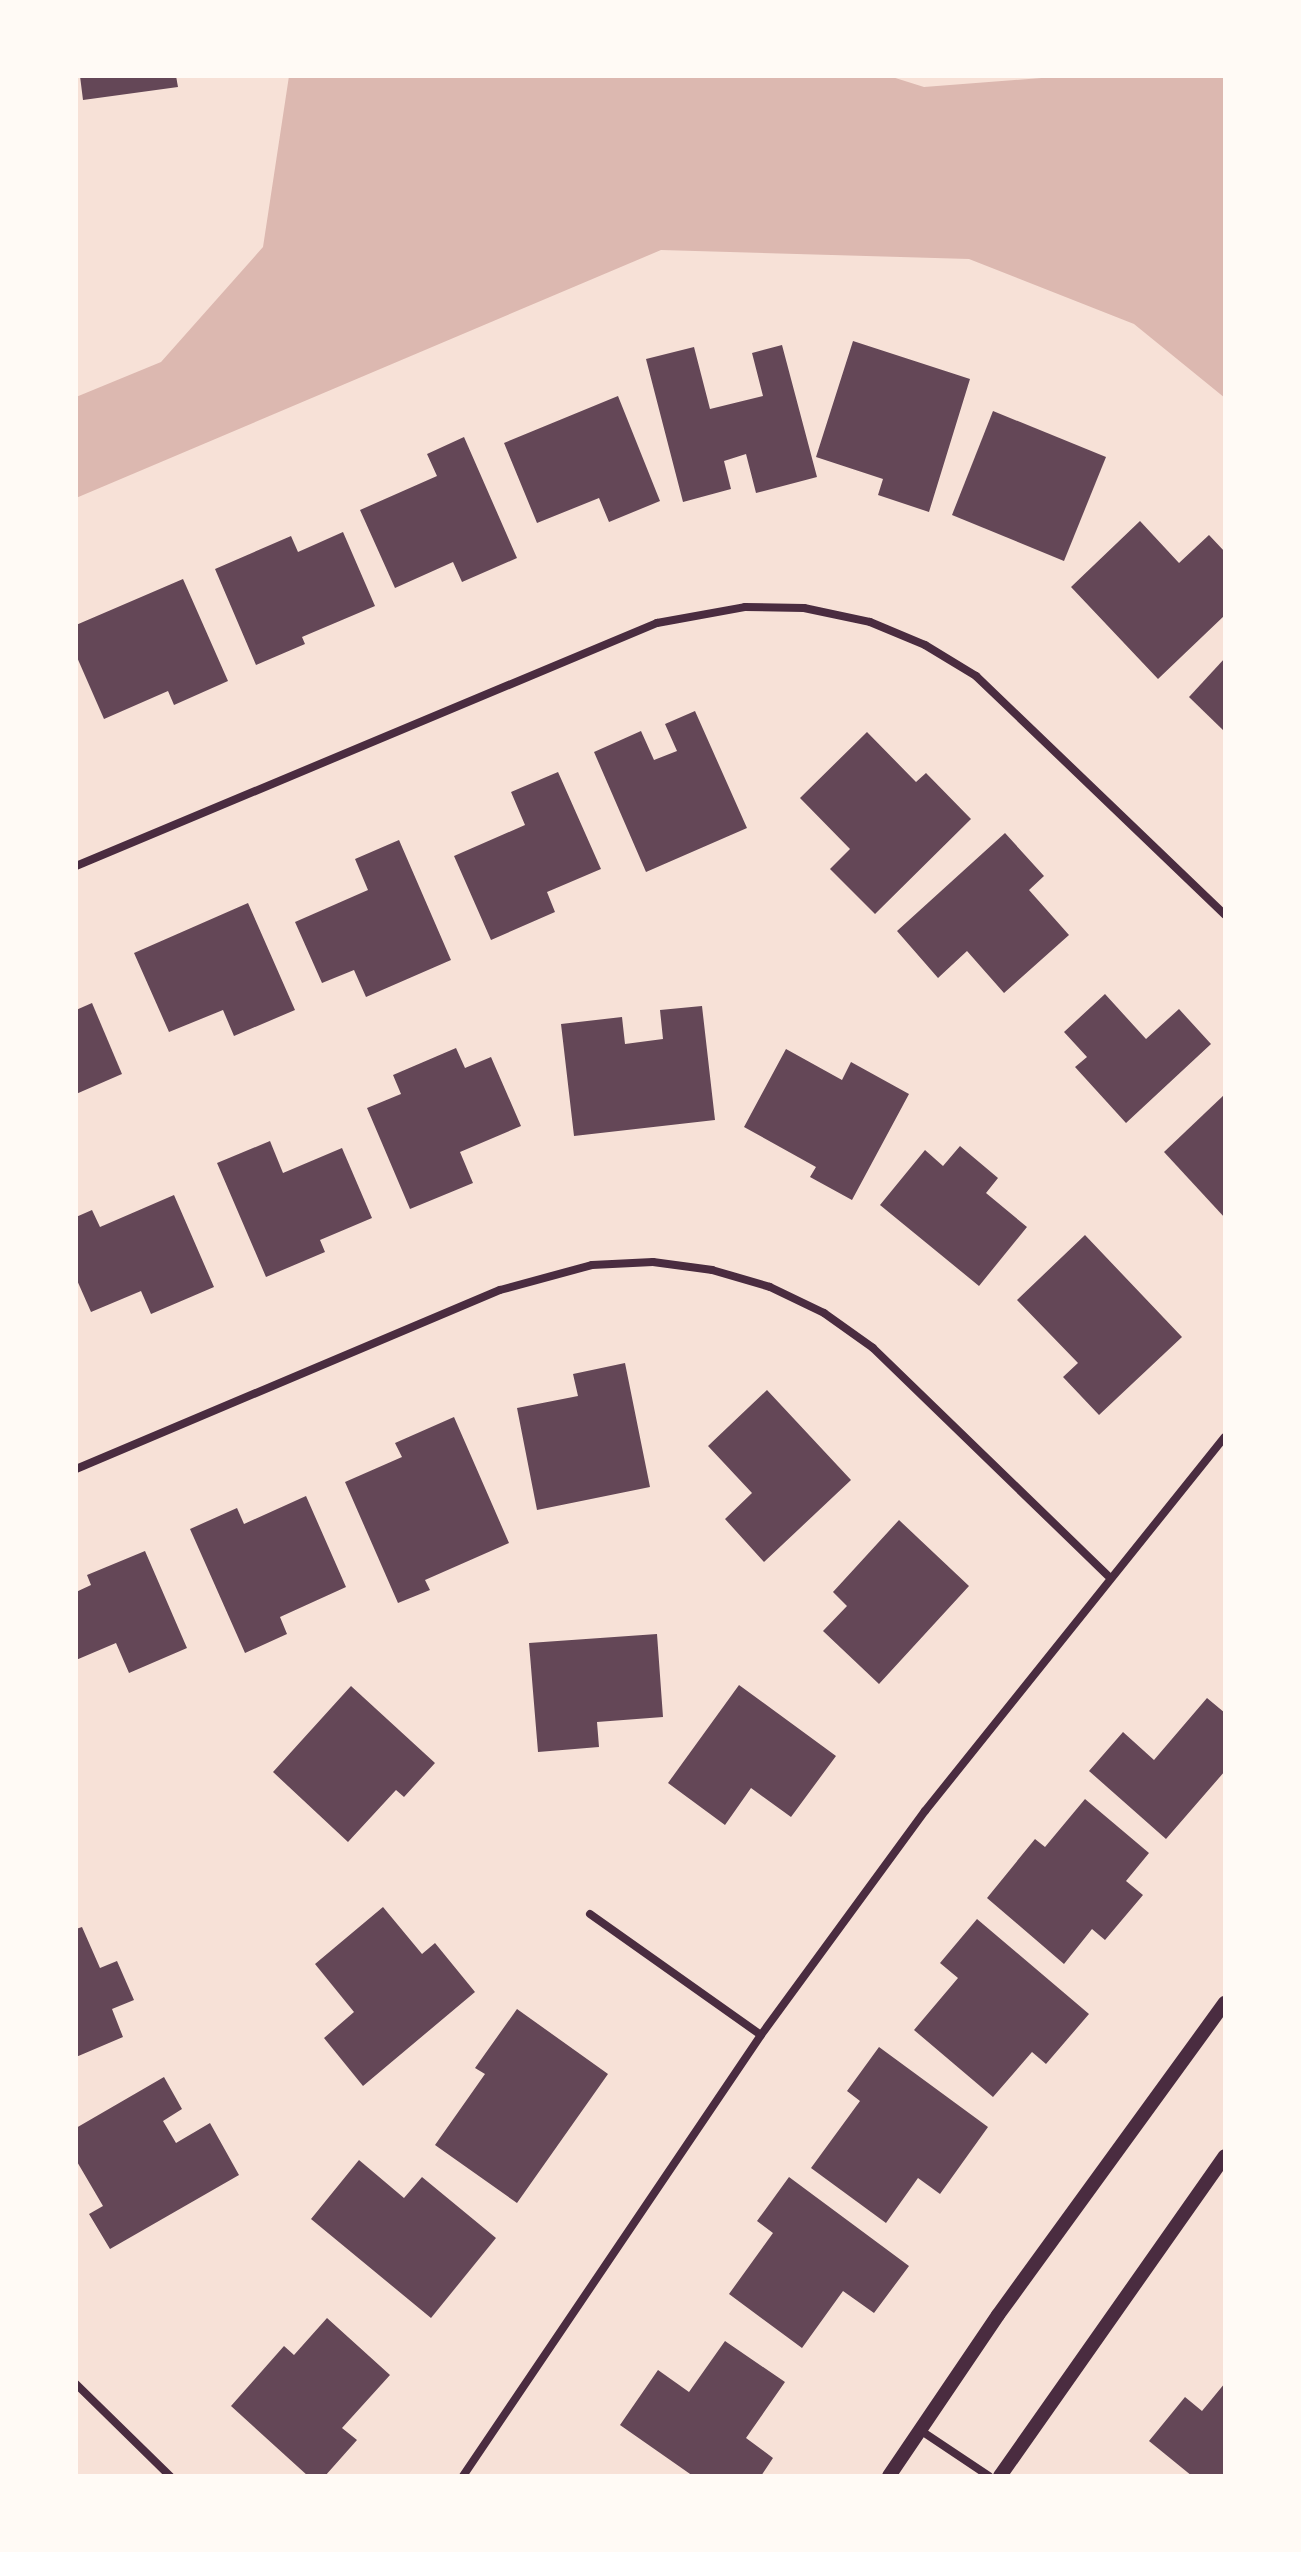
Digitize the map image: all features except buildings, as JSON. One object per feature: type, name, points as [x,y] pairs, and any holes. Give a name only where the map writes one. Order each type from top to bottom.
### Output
[{"type":"street","points":[[76,866],[657,623],[745,607],[804,608],[870,622],[925,645],[976,676],[1225,915]]},
{"type":"street","points":[[76,1469],[500,1290],[592,1265],[653,1262],[712,1270],[755,1282],[824,1313],[873,1348],[1108,1576]]},
{"type":"street","points":[[463,2476],[761,2035],[925,1811],[1108,1576],[1225,1437]]},
{"type":"street","points":[[590,1914],[761,2035]]},
{"type":"street","points":[[889,2476],[1225,2003]]},
{"type":"street","points":[[1000,2476],[1225,2156]]},
{"type":"street","points":[[76,2384],[170,2476]]},
{"type":"street","points":[[920,2430],[989,2476]]},
{"type":"shaded area","points":[[289,76],[889,76],[924,87],[1067,76],[1225,76],[1225,398],[1134,324],[969,259],[661,250],[76,498],[76,397],[161,362],[263,247]]}]
